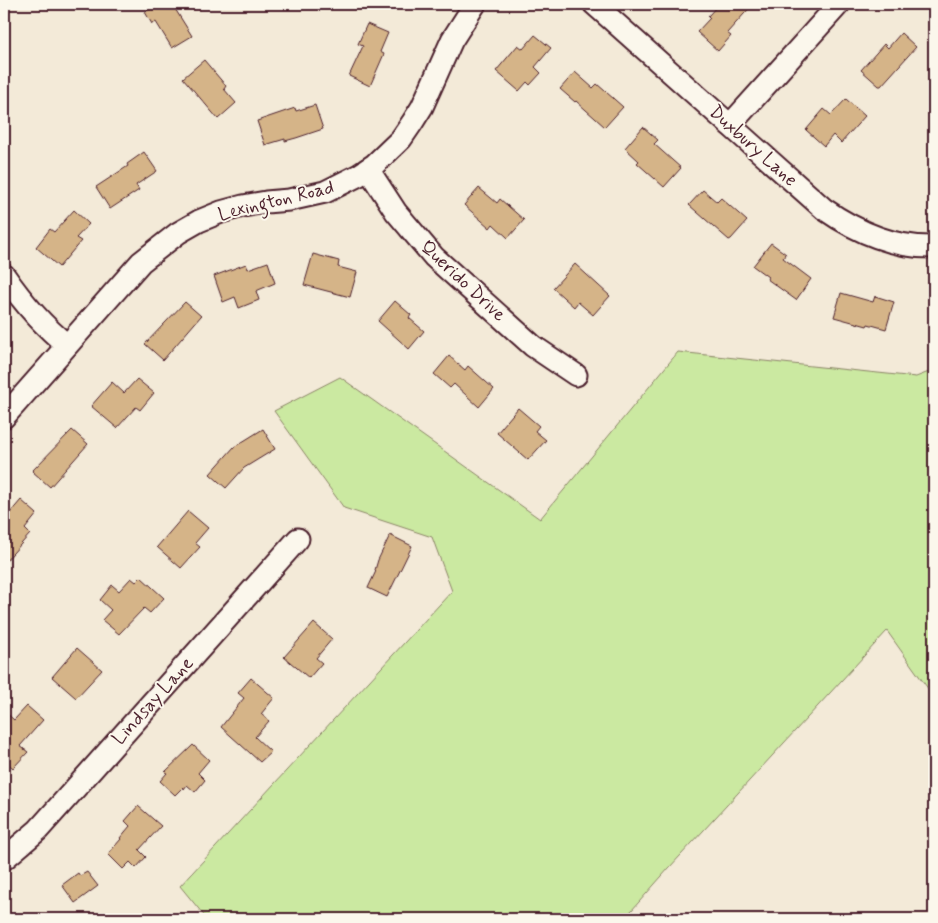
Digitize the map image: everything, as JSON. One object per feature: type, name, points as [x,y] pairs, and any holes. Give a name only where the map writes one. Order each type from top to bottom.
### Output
[{"type":"street","name":"Lexington Road","points":[[4,416],[141,262],[178,233],[206,218],[243,206],[289,200],[325,192],[368,169],[388,152],[412,124],[422,108],[452,40],[475,4]]},
{"type":"street","name":"Duxbury Lane","points":[[594,4],[824,209],[858,230],[894,243],[934,247]]},
{"type":"street","points":[[730,125],[839,4]]},
{"type":"street","name":"Querido Drive","points":[[368,169],[396,212],[434,257],[533,346],[576,375]]},
{"type":"street","points":[[4,275],[42,323],[67,345]]},
{"type":"street","name":"Lindsay Lane","points":[[4,859],[38,830],[298,539]]},
{"type":"green space","points":[[678,352],[916,377],[934,370],[934,697],[887,631],[624,919],[207,919],[180,886],[452,591],[432,537],[344,508],[274,411],[340,377],[540,519]]},
{"type":"building","points":[[147,4],[172,4],[192,36],[172,48],[156,22],[152,24],[145,12],[150,9]]},
{"type":"building","points":[[719,4],[753,4],[727,33],[731,36],[718,51],[697,32],[710,18],[708,16]]},
{"type":"building","points":[[367,24],[388,33],[380,52],[384,54],[370,86],[349,76],[363,46],[358,44]]},
{"type":"building","points":[[901,33],[916,47],[879,86],[861,70],[884,44],[888,48]]},
{"type":"building","points":[[535,35],[551,48],[535,67],[541,73],[530,85],[527,82],[519,91],[496,71],[518,45],[523,49]]},
{"type":"building","points":[[204,60],[226,86],[224,89],[236,103],[218,119],[183,78]]},
{"type":"building","points":[[575,72],[593,88],[597,84],[623,107],[605,127],[560,89]]},
{"type":"building","points":[[846,99],[865,116],[841,143],[833,135],[824,146],[806,130],[824,109],[831,115]]},
{"type":"building","points":[[315,105],[323,129],[265,145],[257,121],[295,108],[296,111]]},
{"type":"building","points":[[643,127],[658,140],[654,144],[681,168],[664,187],[637,163],[639,161],[625,148]]},
{"type":"building","points":[[144,152],[157,171],[136,185],[139,190],[110,209],[96,187],[128,166],[127,164]]},
{"type":"building","points":[[479,188],[497,203],[500,199],[524,220],[508,238],[493,224],[490,228],[464,205]]},
{"type":"building","points":[[703,190],[717,202],[721,198],[747,221],[731,239],[729,240],[689,205]]},
{"type":"building","points":[[74,210],[89,224],[76,238],[81,241],[59,267],[36,247],[50,229],[54,232]]},
{"type":"building","points":[[771,243],[786,254],[783,258],[811,279],[796,300],[767,279],[768,277],[753,266]]},
{"type":"building","points":[[313,254],[339,261],[338,267],[357,272],[350,297],[304,285]]},
{"type":"building","points":[[268,262],[275,283],[256,291],[259,300],[239,308],[235,297],[223,302],[214,276],[246,264],[248,269]]},
{"type":"building","points":[[575,264],[610,296],[593,315],[578,302],[574,307],[553,288]]},
{"type":"building","points":[[841,293],[873,302],[875,296],[894,302],[886,329],[834,317]]},
{"type":"building","points":[[395,301],[411,315],[409,318],[424,331],[409,349],[378,321]]},
{"type":"building","points":[[185,302],[201,316],[163,360],[145,344]]},
{"type":"building","points":[[449,356],[465,370],[468,366],[494,389],[479,407],[454,384],[450,388],[434,374]]},
{"type":"building","points":[[137,379],[154,393],[140,410],[136,407],[117,428],[91,406],[112,382],[124,393]]},
{"type":"building","points":[[518,408],[539,426],[535,431],[546,440],[528,460],[497,433]]},
{"type":"building","points":[[263,429],[275,449],[244,468],[226,488],[210,474],[234,447]]},
{"type":"building","points":[[72,430],[88,444],[50,487],[32,471]]},
{"type":"building","points":[[21,500],[37,514],[25,529],[30,534],[4,563],[4,520]]},
{"type":"building","points":[[188,511],[208,528],[195,543],[200,547],[181,568],[157,547]]},
{"type":"building","points":[[390,535],[412,546],[387,597],[368,588]]},
{"type":"building","points":[[141,577],[164,598],[150,613],[144,608],[119,634],[102,620],[111,610],[100,600],[112,585],[119,591],[131,578],[136,582]]},
{"type":"building","points":[[314,623],[332,639],[316,658],[322,663],[309,678],[284,657]]},
{"type":"building","points":[[77,648],[102,670],[76,698],[52,677]]},
{"type":"building","points":[[251,678],[274,698],[261,714],[269,721],[255,737],[271,752],[260,762],[221,727],[244,698],[238,693]]},
{"type":"building","points":[[27,706],[43,720],[20,746],[28,752],[13,768],[6,762],[4,764],[4,711],[14,720]]},
{"type":"building","points":[[193,745],[209,760],[198,773],[205,780],[195,792],[187,785],[175,795],[160,781],[167,773],[165,772]]},
{"type":"building","points":[[138,806],[161,826],[139,850],[146,857],[136,868],[130,862],[123,869],[108,854],[130,826],[125,821]]},
{"type":"building","points":[[87,872],[98,886],[75,903],[62,885],[78,873],[80,876]]}]
